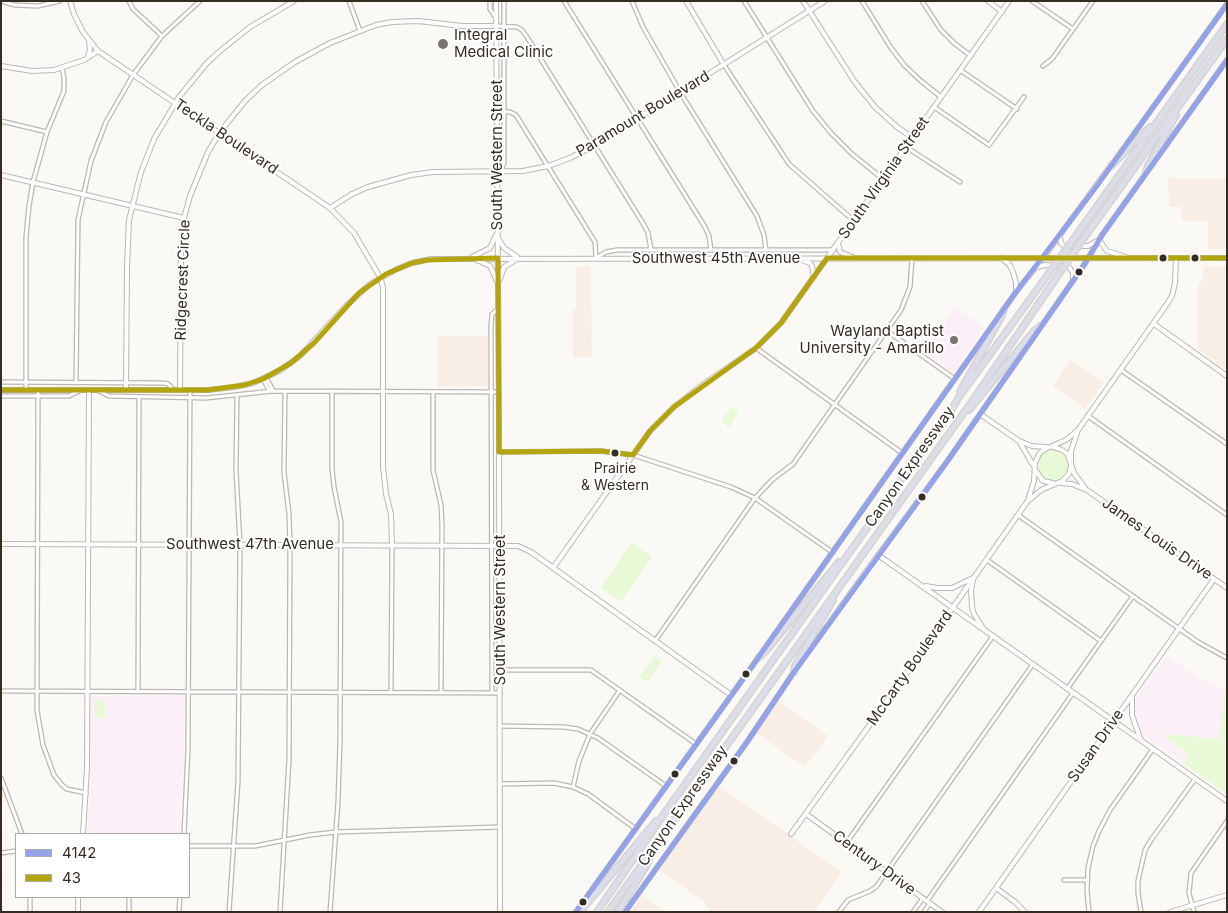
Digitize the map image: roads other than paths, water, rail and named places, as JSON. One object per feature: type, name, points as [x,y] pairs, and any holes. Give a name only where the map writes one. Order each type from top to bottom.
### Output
[{"type":"highway","name":"Canyon Expressway","points":[[597,912],[664,814],[942,424],[959,397],[1227,24]]},
{"type":"highway","name":"Canyon Expressway","points":[[608,912],[1227,39]]},
{"type":"highway","points":[[1146,172],[1187,94]]},
{"type":"highway","points":[[1111,166],[1148,129],[1174,98]]},
{"type":"highway","points":[[959,397],[960,389],[1004,309]]},
{"type":"highway","points":[[940,445],[1040,326]]},
{"type":"highway","points":[[758,658],[766,651],[856,540],[861,537]]},
{"type":"highway","points":[[794,672],[795,666],[839,588]]},
{"type":"highway","points":[[580,912],[658,818],[664,814]]},
{"type":"highway","points":[[618,912],[648,863],[651,852]]},
{"type":"main road","name":"Teckla Boulevard","points":[[70,1],[78,24],[98,51],[330,208],[354,233],[380,277]]},
{"type":"main road","points":[[126,390],[128,234],[132,206],[141,172],[154,139],[175,103],[196,75],[220,51],[266,16],[294,1]]},
{"type":"main road","name":"South Western Street","points":[[496,1],[499,171],[497,234],[500,912]]},
{"type":"main road","points":[[686,1],[724,65]]},
{"type":"main road","points":[[803,1],[859,87],[875,106],[913,138]]},
{"type":"main road","name":"Paramount Boulevard","points":[[330,208],[362,189],[401,177],[433,172],[532,170],[581,154],[825,1]]},
{"type":"main road","points":[[988,1],[1002,12]]},
{"type":"main road","name":"South Virginia Street","points":[[553,568],[650,431],[697,389],[756,348],[782,323],[1010,1]]},
{"type":"main road","points":[[576,912],[1016,292],[1060,236],[1227,4]]},
{"type":"main road","name":"Ridgecrest Circle","points":[[180,390],[181,251],[184,218],[200,168],[220,132],[245,101],[278,73],[314,51],[376,25],[403,21],[462,26],[496,26]]},
{"type":"main road","points":[[88,58],[90,50],[89,40]]},
{"type":"main road","points":[[1,66],[32,71],[62,68],[88,58],[98,51]]},
{"type":"main road","points":[[625,912],[747,742],[878,554],[980,414],[1146,172],[1227,60]]},
{"type":"main road","points":[[1,175],[184,218]]},
{"type":"main road","points":[[471,258],[490,248],[497,234]]},
{"type":"main road","points":[[497,234],[504,248],[519,258],[504,267],[498,282]]},
{"type":"main road","points":[[1060,236],[1061,243],[1064,246],[1088,246],[1099,240]]},
{"type":"main road","points":[[1099,240],[1107,251],[1130,259]]},
{"type":"main road","points":[[838,243],[840,252],[854,258]]},
{"type":"main road","points":[[471,258],[490,266],[498,282]]},
{"type":"main road","points":[[796,258],[812,266],[814,277]]},
{"type":"main road","points":[[1002,258],[1009,264],[1013,272],[1016,292]]},
{"type":"main road","name":"Southwest 45th Avenue","points":[[1,390],[190,390],[220,389],[244,385],[264,378],[291,363],[303,353],[358,293],[380,277],[420,261],[434,259],[1227,258]]},
{"type":"main road","points":[[1078,430],[1172,296],[1175,283],[1176,259]]},
{"type":"main road","points":[[1034,268],[1045,265],[1066,266],[1072,270],[1073,280]]},
{"type":"main road","points":[[380,277],[383,287],[383,466],[386,494],[391,514],[392,545]]},
{"type":"main road","points":[[1154,324],[1227,376]]},
{"type":"main road","points":[[83,833],[86,793],[88,691],[89,390]]},
{"type":"main road","name":"James Louis Drive","points":[[980,414],[1019,441],[1032,446],[1051,447],[1064,451],[1071,462],[1074,473],[1087,490]]},
{"type":"main road","name":"McCarty Boulevard","points":[[1028,502],[1034,481],[1035,463],[1039,454],[1045,449],[1066,440],[1078,430]]},
{"type":"main road","name":"McCarty Boulevard","points":[[791,834],[1018,514],[1040,490],[1066,478],[1070,470],[1071,451],[1078,430]]},
{"type":"main road","name":"James Louis Drive","points":[[1019,441],[1043,481],[1072,484],[1087,490],[1227,588]]},
{"type":"main road","name":"Southwest 47th Avenue","points":[[1,544],[499,545],[523,548],[731,695]]},
{"type":"main road","points":[[878,554],[1227,802]]},
{"type":"main road","points":[[920,584],[931,588],[944,589],[973,578]]},
{"type":"main road","points":[[973,578],[971,591],[972,607],[977,620],[985,630]]},
{"type":"main road","name":"Susan Drive","points":[[978,912],[1214,579]]},
{"type":"main road","points":[[1133,695],[1132,715],[1140,740]]},
{"type":"main road","name":"Century Drive","points":[[806,814],[942,912]]},
{"type":"main road","points":[[996,888],[1025,912]]},
{"type":"main road","points":[[1170,912],[1227,895]]},
{"type":"main road","points":[[78,898],[78,912]]},
{"type":"street","points":[[1,1],[38,6],[60,1]]},
{"type":"street","points":[[129,1],[133,9],[162,36]]},
{"type":"street","points":[[76,382],[78,229],[83,194],[98,141],[116,103],[133,75],[162,36],[195,3],[200,1]]},
{"type":"street","points":[[349,1],[360,31]]},
{"type":"street","points":[[490,1],[490,9],[496,18]]},
{"type":"street","points":[[499,171],[504,163],[504,1]]},
{"type":"street","points":[[564,1],[705,227],[709,236],[711,250]]},
{"type":"street","points":[[632,1],[643,27],[680,92],[757,216],[764,235],[766,250]]},
{"type":"street","points":[[744,1],[813,111],[852,154],[883,180]]},
{"type":"street","points":[[862,1],[891,48],[905,66],[942,97]]},
{"type":"street","points":[[922,1],[941,30],[971,56]]},
{"type":"street","points":[[1032,1],[1073,30]]},
{"type":"street","points":[[1043,66],[1052,59],[1093,1]]},
{"type":"street","points":[[496,26],[517,28],[522,30],[527,37],[644,225],[648,233],[651,250]]},
{"type":"street","points":[[724,65],[789,164],[854,221]]},
{"type":"street","points":[[26,390],[26,237],[33,182],[47,132],[64,91],[62,68]]},
{"type":"street","points":[[960,70],[1017,109]]},
{"type":"street","points":[[934,107],[989,146],[1024,98]]},
{"type":"street","points":[[497,111],[510,112],[516,115],[595,242],[596,258]]},
{"type":"street","points":[[1,121],[47,132]]},
{"type":"street","points":[[906,146],[960,182]]},
{"type":"street","name":"Southwest 45th Avenue","points":[[596,258],[613,250],[833,250]]},
{"type":"street","points":[[812,250],[812,258]]},
{"type":"street","points":[[655,641],[755,498],[773,479],[793,464],[887,331],[901,310],[909,293],[912,278],[912,258]]},
{"type":"street","name":"South Western Street","points":[[492,693],[491,320],[492,314],[498,308]]},
{"type":"street","points":[[887,331],[955,379]]},
{"type":"street","points":[[756,348],[902,453]]},
{"type":"street","points":[[1120,370],[1227,444]]},
{"type":"street","points":[[264,378],[269,390],[273,391]]},
{"type":"street","name":"Southwest 45th Avenue","points":[[1,382],[164,382],[174,390]]},
{"type":"street","points":[[244,385],[246,393]]},
{"type":"street","points":[[38,390],[37,691],[40,727],[43,745],[54,775],[68,789],[86,793]]},
{"type":"street","name":"Southwest 45th Avenue","points":[[1,396],[68,396],[81,390]]},
{"type":"street","name":"Southwest 45th Avenue","points":[[98,390],[109,396],[139,397],[222,397],[273,391],[499,392]]},
{"type":"street","points":[[158,390],[158,397]]},
{"type":"street","points":[[184,833],[187,789],[190,390]]},
{"type":"street","points":[[280,912],[290,760],[290,514],[284,472],[284,391]]},
{"type":"street","points":[[330,912],[340,768],[341,522],[332,468],[332,392]]},
{"type":"street","points":[[433,392],[433,470],[441,510],[442,545],[441,693]]},
{"type":"street","points":[[229,912],[238,781],[240,544],[236,470],[237,394]]},
{"type":"street","points":[[138,691],[139,397]]},
{"type":"street","points":[[1088,416],[1227,515]]},
{"type":"street","points":[[499,452],[601,451],[633,455],[732,487],[755,498],[832,552]]},
{"type":"street","points":[[1018,514],[1198,642],[1227,658]]},
{"type":"street","points":[[491,526],[499,526]]},
{"type":"street","points":[[391,693],[392,545]]},
{"type":"street","points":[[986,560],[1101,641]]},
{"type":"street","points":[[1067,689],[1133,596]]},
{"type":"street","points":[[492,625],[500,625]]},
{"type":"street","points":[[847,842],[993,636]]},
{"type":"street","points":[[839,912],[848,900],[876,887],[1033,664]]},
{"type":"street","points":[[500,670],[586,669],[595,672],[696,744]]},
{"type":"street","points":[[492,678],[500,678]]},
{"type":"street","points":[[573,787],[579,761],[590,734],[620,690]]},
{"type":"street","points":[[1,691],[500,693]]},
{"type":"street","points":[[913,912],[926,901],[1073,693]]},
{"type":"street","points":[[500,726],[578,729],[590,734],[666,786]]},
{"type":"street","points":[[1089,912],[1088,880],[1093,846],[1110,810],[1154,750]]},
{"type":"street","points":[[1,778],[22,833]]},
{"type":"street","points":[[1141,912],[1138,881],[1146,850],[1195,779]]},
{"type":"street","points":[[500,784],[554,783],[573,787],[588,794],[636,829]]},
{"type":"street","points":[[1194,912],[1188,886],[1191,873],[1227,821]]},
{"type":"street","points":[[190,846],[255,846],[336,832],[500,828]]},
{"type":"street","points":[[1,853],[15,851]]},
{"type":"street","points":[[1064,880],[1088,880]]},
{"type":"street","points":[[30,898],[30,912]]},
{"type":"street","points":[[129,898],[129,912]]},
{"type":"street","points":[[179,912],[180,898]]},
{"type":"street","points":[[924,912],[926,901]]},
{"type":"place","name":"Integral Medical Clinic","points":[[443,44]]},
{"type":"place","name":"Wayland Baptist University - Amarillo","points":[[954,340]]},
{"type":"place","name":"Prairie & Western","points":[[615,453]]}]
